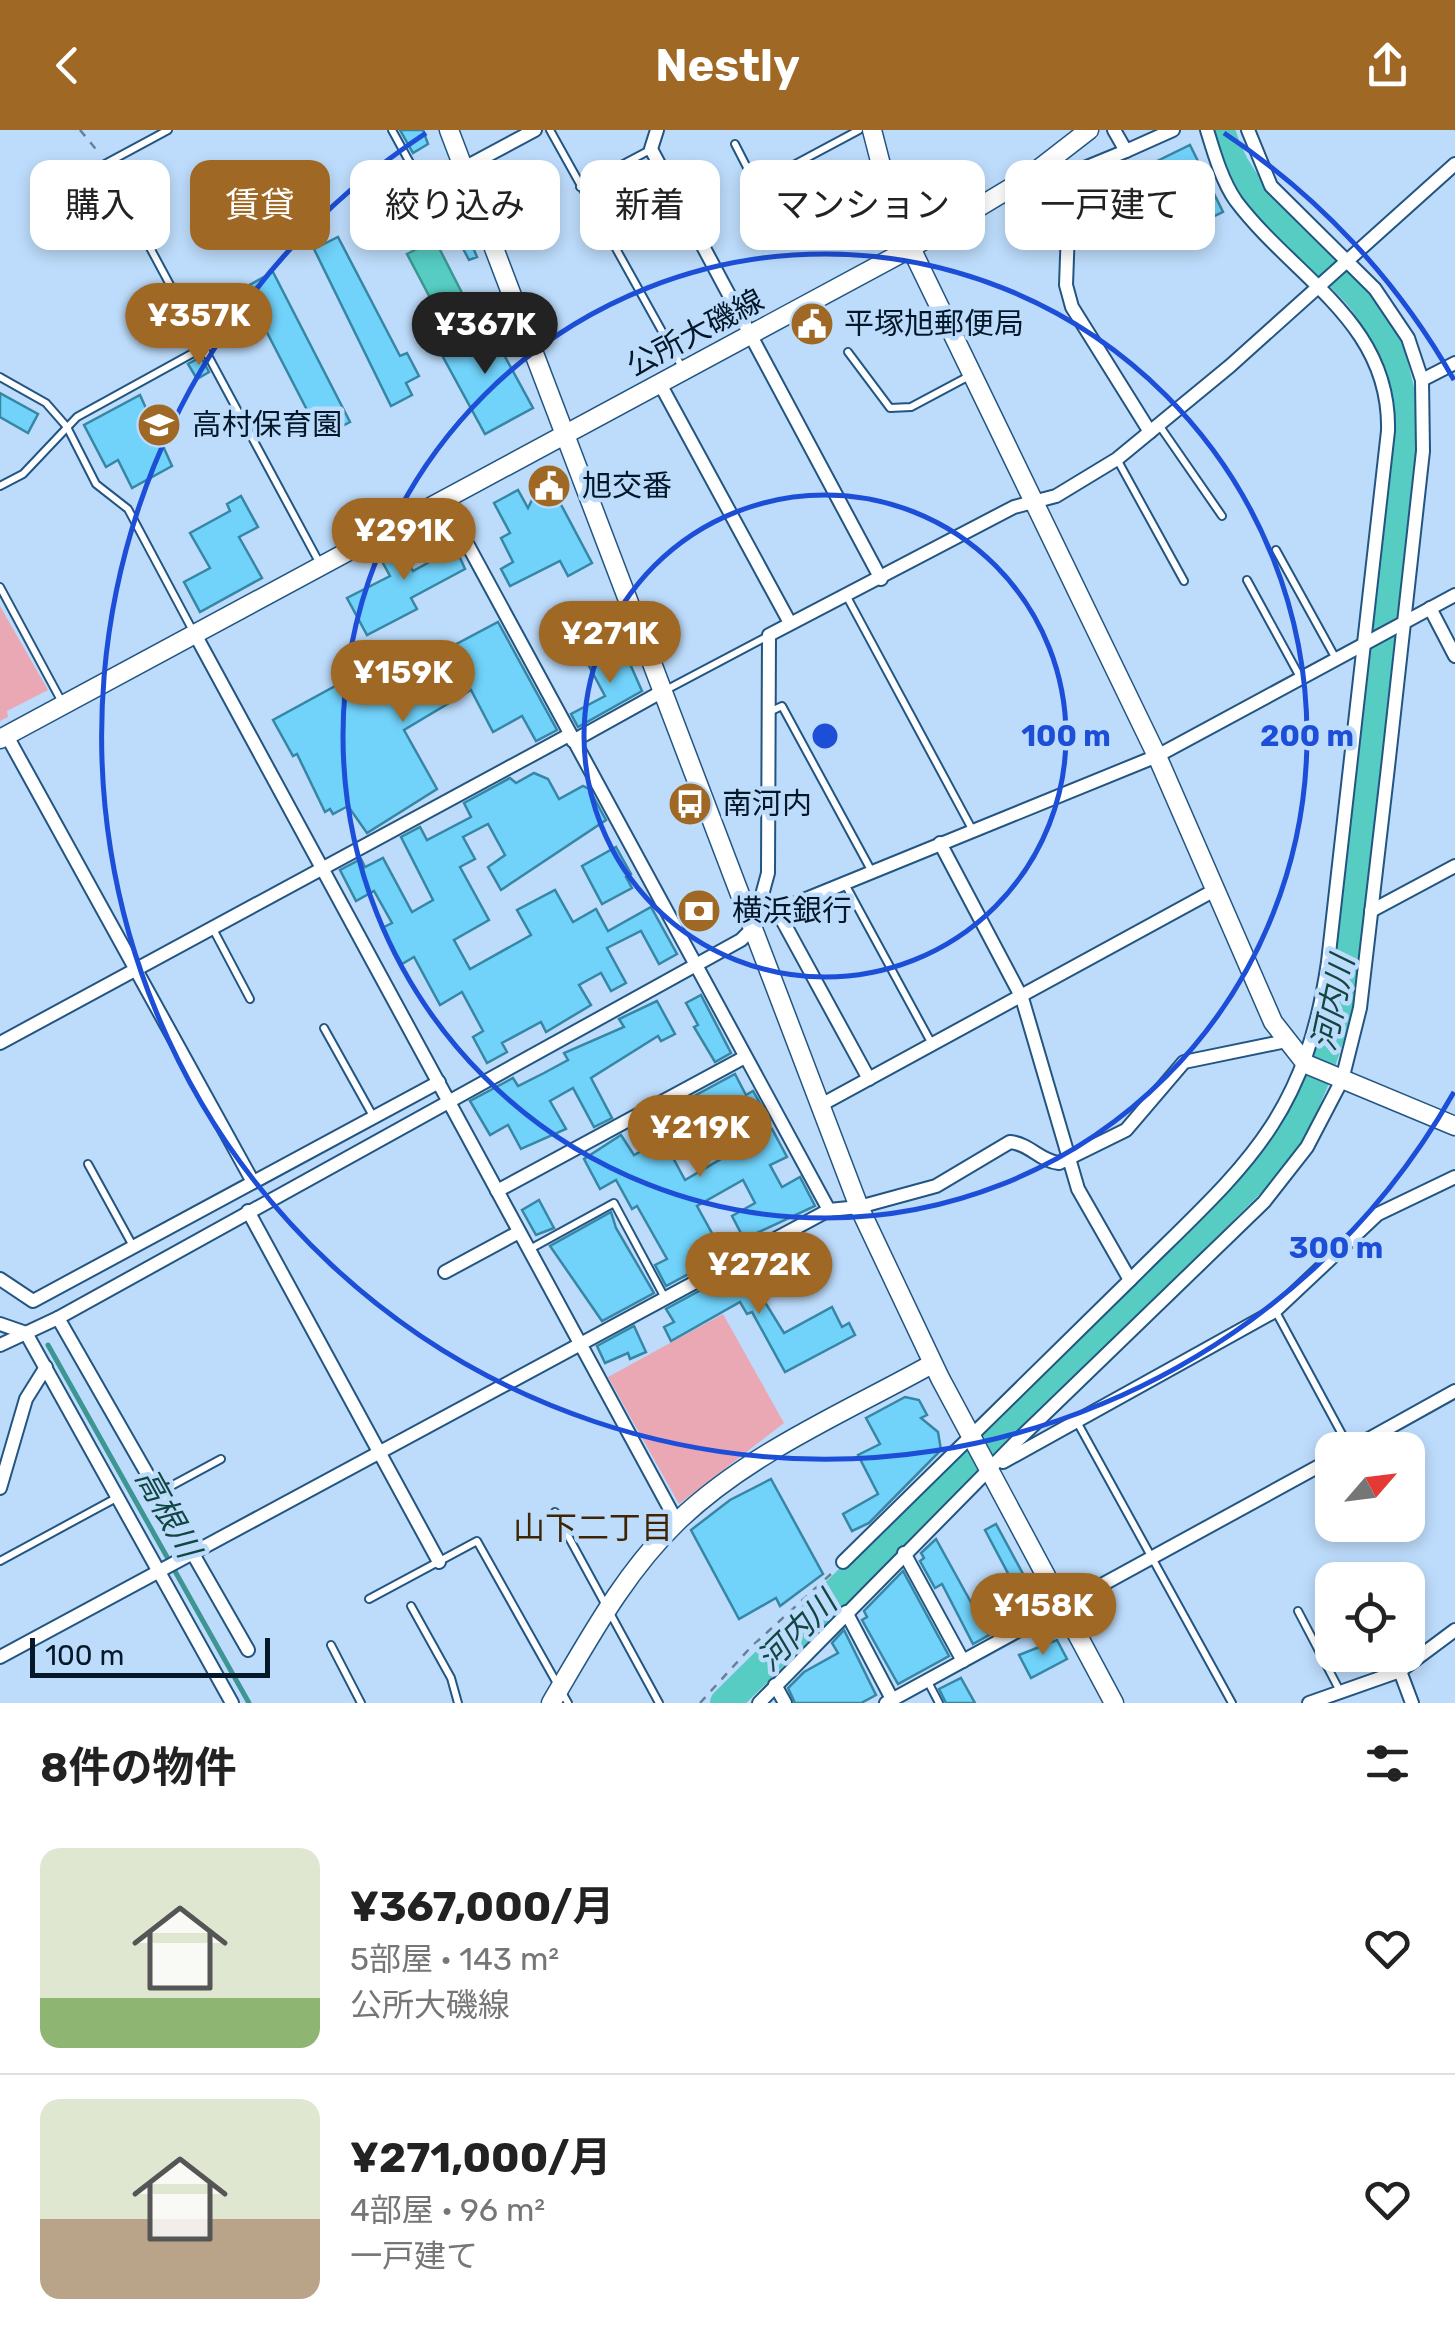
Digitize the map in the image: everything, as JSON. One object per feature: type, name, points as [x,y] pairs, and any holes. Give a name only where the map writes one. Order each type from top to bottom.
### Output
[{"type":"street","points":[[450,130],[460,160]]},
{"type":"street","points":[[482,160],[535,130]]},
{"type":"street","points":[[657,130],[651,150],[881,578]]},
{"type":"street","points":[[872,130],[880,160]]},
{"type":"street","name":"公所大磯線","points":[[1051,160],[1088,130]]},
{"type":"street","points":[[1114,130],[1126,151]]},
{"type":"street","points":[[1104,160],[1173,130]]},
{"type":"street","points":[[843,1562],[1130,1280],[1260,1146],[1308,1065],[1328,962],[1388,431],[1387,397],[1380,369],[1360,330],[1232,196],[1206,130]]},
{"type":"street","points":[[759,1703],[987,1469],[1264,1202],[1306,1147],[1339,1078],[1360,1008],[1423,451],[1422,380],[1408,338],[1376,289],[1270,186],[1248,130]]},
{"type":"street","points":[[0,1345],[58,1318],[741,940],[753,928],[768,873],[769,635],[1033,500],[1056,496],[1117,460],[1230,366],[1455,164]]},
{"type":"street","points":[[493,250],[858,1207],[932,1364],[1114,1703]]},
{"type":"street","name":"公所大磯線","points":[[4,738],[907,250]]},
{"type":"street","points":[[912,250],[1157,756],[1213,891],[1286,1041],[1308,1065],[1455,1126]]},
{"type":"street","points":[[1067,250],[1066,286],[1072,306],[1154,428]]},
{"type":"street","points":[[1422,380],[1455,363]]},
{"type":"street","points":[[659,382],[790,623]]},
{"type":"street","points":[[445,503],[829,1210]]},
{"type":"street","points":[[870,1080],[780,916],[784,908],[1157,756],[1455,594]]},
{"type":"street","points":[[1430,608],[1455,656]]},
{"type":"street","points":[[196,636],[677,1522]]},
{"type":"street","points":[[0,1043],[664,691]]},
{"type":"street","points":[[4,738],[138,969],[253,1182]]},
{"type":"street","points":[[940,842],[1022,998],[1078,1188],[1130,1280]]},
{"type":"street","points":[[1371,911],[1455,866]]},
{"type":"street","points":[[819,1106],[1213,891]]},
{"type":"street","points":[[0,1657],[377,1450],[829,1210],[858,1207],[936,1186],[1010,1142],[1022,1143],[1048,1162],[1068,1159],[1126,1130],[1184,1062],[1286,1041]]},
{"type":"street","points":[[498,1191],[745,1057]]},
{"type":"street","points":[[0,1279],[33,1301],[439,1082]]},
{"type":"street","points":[[987,1469],[1275,1311],[1378,1214],[1455,1177]]},
{"type":"street","points":[[248,1211],[438,1562]]},
{"type":"street","points":[[446,1272],[519,1232]]},
{"type":"street","points":[[58,1318],[248,1650]]},
{"type":"street","points":[[0,1324],[26,1333],[232,1703]]},
{"type":"street","points":[[559,1698],[607,1609],[677,1522],[741,1470],[932,1364]]},
{"type":"street","points":[[0,1488],[26,1399],[46,1367]]},
{"type":"street","points":[[1382,1432],[1455,1392]]},
{"type":"street","points":[[846,1612],[889,1701],[1315,1468]]},
{"type":"street","points":[[904,1554],[963,1660]]},
{"type":"street","points":[[1425,1652],[1455,1630]]},
{"type":"street","points":[[1310,1703],[1397,1672]]},
{"type":"street","points":[[1400,1672],[1412,1703]]},
{"type":"street","points":[[776,1685],[785,1703]]},
{"type":"lane","points":[[112,160],[168,130]]},
{"type":"lane","points":[[392,130],[408,160]]},
{"type":"lane","points":[[550,130],[580,187]]},
{"type":"lane","points":[[735,144],[756,185],[859,130]]},
{"type":"lane","points":[[632,160],[651,150]]},
{"type":"lane","points":[[152,250],[322,567]]},
{"type":"lane","points":[[615,250],[683,370]]},
{"type":"lane","points":[[0,486],[23,474],[77,417],[204,347]]},
{"type":"lane","points":[[848,352],[890,408],[910,407],[972,374]]},
{"type":"lane","points":[[0,378],[46,403],[66,427],[96,484],[128,509],[196,636]]},
{"type":"lane","points":[[1154,428],[1222,516]]},
{"type":"lane","points":[[1117,460],[1184,581]]},
{"type":"lane","points":[[1276,550],[1336,658]]},
{"type":"lane","points":[[1247,580],[1300,677]]},
{"type":"lane","points":[[0,587],[64,705]]},
{"type":"lane","points":[[845,594],[972,829]]},
{"type":"lane","points":[[664,691],[769,635]]},
{"type":"lane","points":[[766,713],[782,706],[872,871]]},
{"type":"lane","points":[[844,883],[932,1044]]},
{"type":"lane","points":[[213,928],[250,999]]},
{"type":"lane","points":[[324,1028],[374,1117]]},
{"type":"lane","points":[[88,1164],[134,1246]]},
{"type":"lane","points":[[529,1249],[614,1204],[665,1298]]},
{"type":"lane","points":[[1275,1311],[1339,1432]]},
{"type":"lane","points":[[1076,1420],[1232,1703]]},
{"type":"lane","points":[[159,1492],[221,1459]]},
{"type":"lane","points":[[0,1561],[118,1496]]},
{"type":"lane","points":[[555,1512],[659,1703]]},
{"type":"lane","points":[[369,1599],[477,1541],[559,1698]]},
{"type":"lane","points":[[412,1606],[451,1678],[458,1703]]},
{"type":"lane","points":[[1298,1611],[1341,1693]]},
{"type":"lane","points":[[331,1645],[361,1703]]},
{"type":"lane","points":[[927,1680],[939,1703]]},
{"type":"path","points":[[80,130],[102,160]]},
{"type":"path","points":[[700,1703],[750,1648],[843,1562]]},
{"type":"shaded area","points":[[415,250],[440,250],[462,293],[435,307],[407,254]]},
{"type":"shaded area","points":[[0,606],[48,690],[7,711],[8,717],[0,721]]},
{"type":"shaded area","points":[[723,1314],[784,1423],[679,1504],[608,1377]]},
{"type":"building","points":[[400,130],[423,130],[428,144],[413,153]]},
{"type":"building","points":[[1190,145],[1197,160],[1159,160]]},
{"type":"building","points":[[1215,196],[1223,212],[1215,216]]},
{"type":"building","points":[[338,237],[400,356],[407,353],[419,376],[406,383],[412,395],[391,406],[314,250],[330,250],[330,241]]},
{"type":"building","points":[[464,250],[474,250],[477,257],[469,260]]},
{"type":"building","points":[[273,272],[350,422],[321,437],[244,288]]},
{"type":"building","points":[[485,320],[533,408],[485,434],[437,346]]},
{"type":"building","points":[[201,357],[209,372],[197,379],[188,364]]},
{"type":"building","points":[[0,393],[38,414],[28,433],[0,417]]},
{"type":"building","points":[[140,395],[172,466],[132,488],[118,460],[106,467],[84,425]]},
{"type":"building","points":[[546,471],[559,478],[563,495],[557,497],[592,563],[568,576],[560,561],[510,586],[501,569],[513,562],[501,538],[510,533],[494,503],[518,490],[528,508]]},
{"type":"building","points":[[241,496],[258,527],[239,537],[262,578],[200,612],[184,582],[210,568],[190,533],[230,511],[227,504]]},
{"type":"building","points":[[445,524],[465,569],[411,598],[417,609],[367,635],[347,598],[390,576],[378,554],[398,544],[413,571],[442,555],[430,532]]},
{"type":"building","points":[[498,622],[557,730],[536,741],[522,716],[493,732],[471,690],[404,730],[437,789],[367,833],[348,806],[333,814],[330,809],[325,812],[297,754],[293,756],[273,720],[370,667],[379,685]]},
{"type":"building","points":[[623,648],[642,691],[578,727],[571,714],[605,696],[589,666]]},
{"type":"building","points":[[534,773],[548,779],[559,799],[583,786],[589,789],[606,820],[501,890],[488,867],[505,855],[488,824],[463,837],[475,859],[460,867],[489,920],[454,940],[470,969],[531,935],[517,910],[555,890],[573,922],[596,909],[608,931],[651,907],[677,954],[659,964],[641,931],[607,948],[626,983],[611,991],[601,973],[579,985],[591,1005],[546,1032],[541,1022],[502,1043],[507,1052],[487,1063],[473,1037],[483,1031],[462,992],[440,1005],[414,957],[402,964],[382,928],[392,923],[374,891],[356,901],[340,870],[361,859],[365,867],[383,858],[412,912],[433,900],[401,837],[420,827],[427,840],[471,817],[464,803],[510,778],[516,783]]},
{"type":"building","points":[[616,847],[631,874],[626,877],[632,888],[602,904],[582,866]]},
{"type":"building","points":[[701,995],[731,1053],[715,1062],[694,1027],[698,1025],[686,1003]]},
{"type":"building","points":[[657,1001],[675,1034],[661,1041],[658,1036],[591,1078],[612,1118],[594,1127],[573,1088],[550,1101],[566,1129],[521,1149],[508,1125],[490,1135],[470,1101],[513,1078],[518,1086],[544,1073],[568,1060],[564,1053],[624,1027],[619,1019]]},
{"type":"building","points":[[735,1074],[746,1095],[753,1091],[761,1105],[671,1154],[685,1180],[772,1129],[787,1157],[770,1165],[782,1187],[800,1177],[815,1206],[744,1239],[732,1216],[755,1203],[743,1180],[697,1206],[724,1255],[666,1286],[655,1265],[667,1259],[637,1206],[632,1209],[616,1180],[600,1189],[584,1159],[621,1135],[634,1155],[672,1134],[661,1114]]},
{"type":"building","points":[[539,1200],[554,1228],[536,1235],[522,1210]]},
{"type":"building","points":[[611,1212],[616,1228],[654,1293],[602,1321],[550,1246]]},
{"type":"building","points":[[774,1259],[781,1273],[755,1286],[784,1333],[832,1307],[842,1327],[849,1323],[855,1335],[785,1372],[752,1312],[747,1314],[740,1302],[671,1341],[664,1327],[674,1322],[666,1309],[734,1272],[748,1273]]},
{"type":"building","points":[[634,1326],[646,1352],[630,1359],[628,1353],[605,1363],[597,1346]]},
{"type":"building","points":[[905,1397],[919,1400],[927,1415],[921,1418],[938,1432],[941,1450],[869,1523],[852,1531],[843,1514],[878,1494],[858,1455],[880,1444],[866,1418]]},
{"type":"building","points":[[771,1479],[823,1574],[780,1606],[776,1598],[739,1619],[691,1530],[730,1500]]},
{"type":"building","points":[[996,1524],[1041,1607],[1029,1613],[985,1530]]},
{"type":"building","points":[[936,1539],[989,1635],[973,1644],[942,1584],[935,1588],[920,1561],[924,1558],[921,1553]]},
{"type":"building","points":[[903,1571],[949,1656],[898,1684],[862,1620],[867,1617],[864,1611]]},
{"type":"building","points":[[844,1630],[876,1695],[861,1703],[795,1703],[788,1688],[804,1672],[838,1653],[832,1643]]},
{"type":"building","points":[[1057,1640],[1067,1659],[1031,1678],[1019,1655]]},
{"type":"building","points":[[961,1678],[975,1703],[946,1703],[939,1689]]},
{"type":"waterway","name":"河内川","points":[[725,1703],[1277,1156],[1305,1101],[1327,1043],[1339,1003],[1405,416],[1389,352],[1368,307],[1259,200],[1229,156],[1220,130]]},
{"type":"waterway","name":"高根川","points":[[48,1345],[249,1703]]},
{"type":"place","name":"平塚旭郵便局","points":[[812,324]]},
{"type":"place","name":"高村保育園","points":[[159,425]]},
{"type":"place","name":"旭交番","points":[[549,486]]},
{"type":"place","name":"南河内","points":[[690,804]]},
{"type":"place","name":"横浜銀行","points":[[699,911]]},
{"type":"district","name":"山下二丁目","points":[[593,1528]]}]
